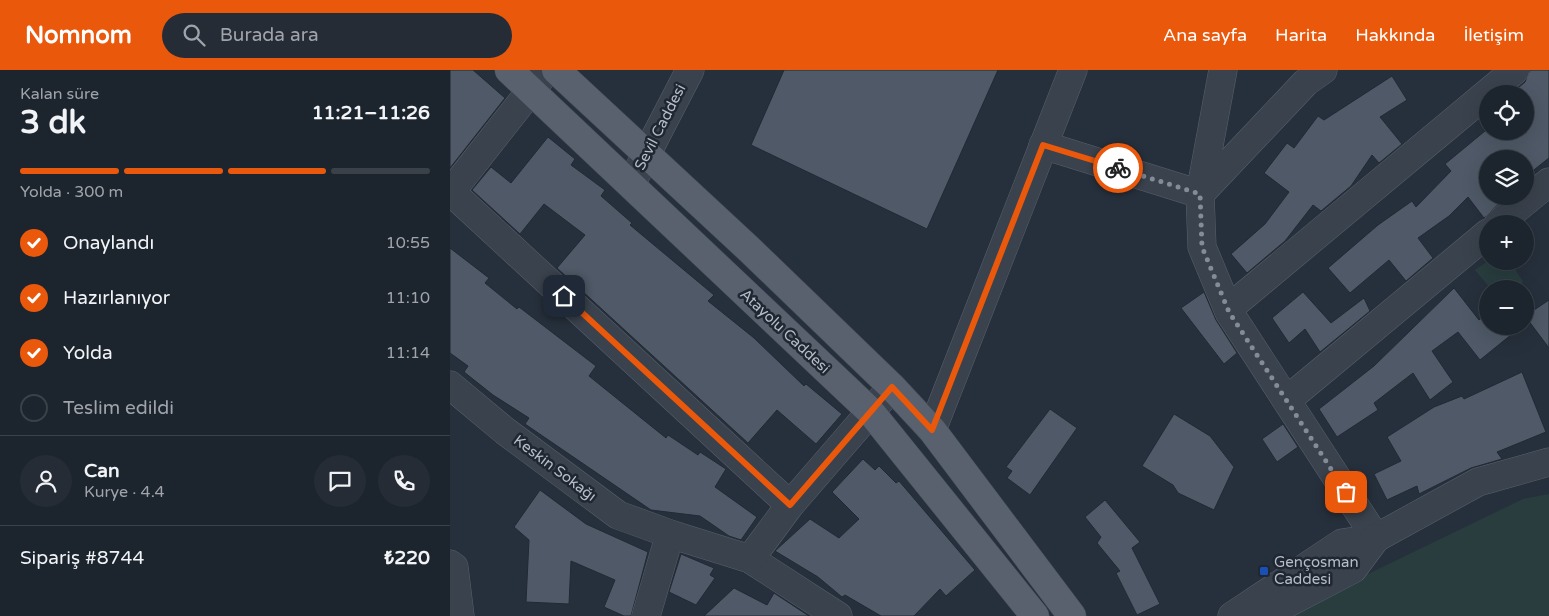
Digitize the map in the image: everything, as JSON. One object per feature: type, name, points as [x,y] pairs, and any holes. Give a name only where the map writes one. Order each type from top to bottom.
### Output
[{"type":"main road","name":"Atayolu Caddesi","points":[[510,70],[540,80],[631,184],[870,411],[1035,616]]},
{"type":"main road","points":[[556,70],[648,154],[892,387],[932,430],[1072,616]]},
{"type":"street","name":"Sevil Caddesi","points":[[631,184],[690,70]]},
{"type":"street","points":[[932,430],[1073,70]]},
{"type":"street","points":[[1223,70],[1200,194],[1202,247],[1228,309],[1376,538]]},
{"type":"street","points":[[1200,194],[1306,82],[1323,70]]},
{"type":"street","points":[[1228,309],[1515,70]]},
{"type":"street","points":[[540,80],[450,192],[790,505]]},
{"type":"street","points":[[1043,145],[1200,194]]},
{"type":"street","points":[[1509,215],[1549,182]]},
{"type":"street","points":[[1287,400],[1479,240]]},
{"type":"street","name":"Keskin Sokağı","points":[[450,385],[505,431],[618,515],[670,534],[750,559],[830,614]]},
{"type":"street","points":[[750,559],[790,505],[892,387]]},
{"type":"street","points":[[1232,616],[1342,543],[1376,538],[1478,482],[1549,462]]},
{"type":"street","points":[[646,616],[670,534]]},
{"type":"street","points":[[1269,616],[1284,605],[1353,569],[1376,538]]},
{"type":"street","points":[[450,564],[454,567],[460,616]]},
{"type":"green space","points":[[1479,267],[1479,270],[1516,270],[1522,280],[1483,280],[1475,270]]},
{"type":"green space","points":[[1549,494],[1549,616],[1291,616],[1333,591],[1523,499]]},
{"type":"building","points":[[450,70],[473,70],[505,98],[450,168]]},
{"type":"building","points":[[784,70],[998,70],[927,229],[751,145]]},
{"type":"building","points":[[1530,70],[1549,70],[1549,158],[1534,170],[1534,150],[1479,150],[1479,205],[1498,205],[1487,215],[1482,215],[1468,197],[1449,216],[1418,238],[1433,258],[1406,281],[1389,260],[1350,293],[1328,268],[1378,225],[1412,201],[1416,207],[1451,171],[1445,164],[1479,136],[1479,140],[1534,140],[1534,85],[1522,85],[1525,82]]},
{"type":"building","points":[[1392,76],[1407,100],[1380,117],[1402,144],[1379,163],[1372,155],[1351,186],[1321,211],[1313,205],[1285,241],[1247,273],[1231,254],[1265,224],[1289,192],[1264,173],[1287,143],[1294,148],[1318,116],[1324,120]]},
{"type":"building","points":[[548,137],[575,159],[571,165],[605,190],[601,196],[632,223],[630,225],[714,295],[708,301],[754,338],[804,386],[806,384],[842,414],[816,444],[777,410],[748,443],[557,268],[585,235],[544,204],[520,234],[472,190],[491,167],[511,183]]},
{"type":"building","points":[[450,248],[489,278],[485,283],[517,309],[519,307],[596,366],[589,376],[666,438],[668,435],[698,455],[700,452],[726,469],[715,487],[757,517],[741,540],[729,536],[700,516],[651,510],[525,424],[529,418],[493,395],[464,372],[468,366],[450,353]]},
{"type":"building","points":[[1454,288],[1479,320],[1479,335],[1511,335],[1480,360],[1458,332],[1432,351],[1453,382],[1430,400],[1413,373],[1374,403],[1378,410],[1337,437],[1319,409],[1374,366]]},
{"type":"building","points":[[1204,292],[1216,320],[1237,353],[1224,364],[1181,308]]},
{"type":"building","points":[[1303,292],[1331,323],[1364,298],[1370,311],[1320,352],[1305,329],[1289,343],[1272,318]]},
{"type":"building","points":[[1549,300],[1549,348],[1534,328],[1534,310]]},
{"type":"building","points":[[1522,372],[1546,432],[1497,452],[1502,459],[1471,468],[1419,494],[1417,486],[1387,500],[1374,474],[1401,461],[1387,437],[1434,407],[1462,396],[1464,399]]},
{"type":"building","points":[[1050,409],[1077,428],[1030,495],[1007,478],[1012,471],[1006,467]]},
{"type":"building","points":[[1174,414],[1210,436],[1234,467],[1214,510],[1178,493],[1173,485],[1142,466]]},
{"type":"building","points":[[1283,424],[1298,447],[1277,462],[1262,439]]},
{"type":"building","points":[[863,459],[875,470],[879,466],[896,483],[899,481],[975,570],[946,596],[940,589],[914,616],[881,616],[845,595],[842,597],[818,577],[775,551],[810,519],[839,538],[859,519],[832,492]]},
{"type":"building","points":[[540,490],[586,524],[648,552],[631,616],[624,616],[604,607],[615,580],[571,561],[569,604],[526,602],[529,540],[514,527]]},
{"type":"building","points":[[1105,500],[1140,542],[1132,548],[1160,604],[1137,615],[1116,573],[1120,571],[1097,543],[1101,537],[1085,517]]},
{"type":"building","points":[[681,554],[714,568],[710,575],[715,578],[696,605],[669,592]]},
{"type":"building","points":[[734,588],[767,605],[774,593],[809,616],[704,616]]},
{"type":"way so far","points":[[1118,168],[1200,194],[1202,247],[1229,312],[1346,492]]},
{"type":"place","name":"Gençosman Caddesi","points":[[1264,571]]},
{"type":"route","points":[[564,296],[790,505],[892,387],[932,430],[1043,145],[1118,168]]}]
